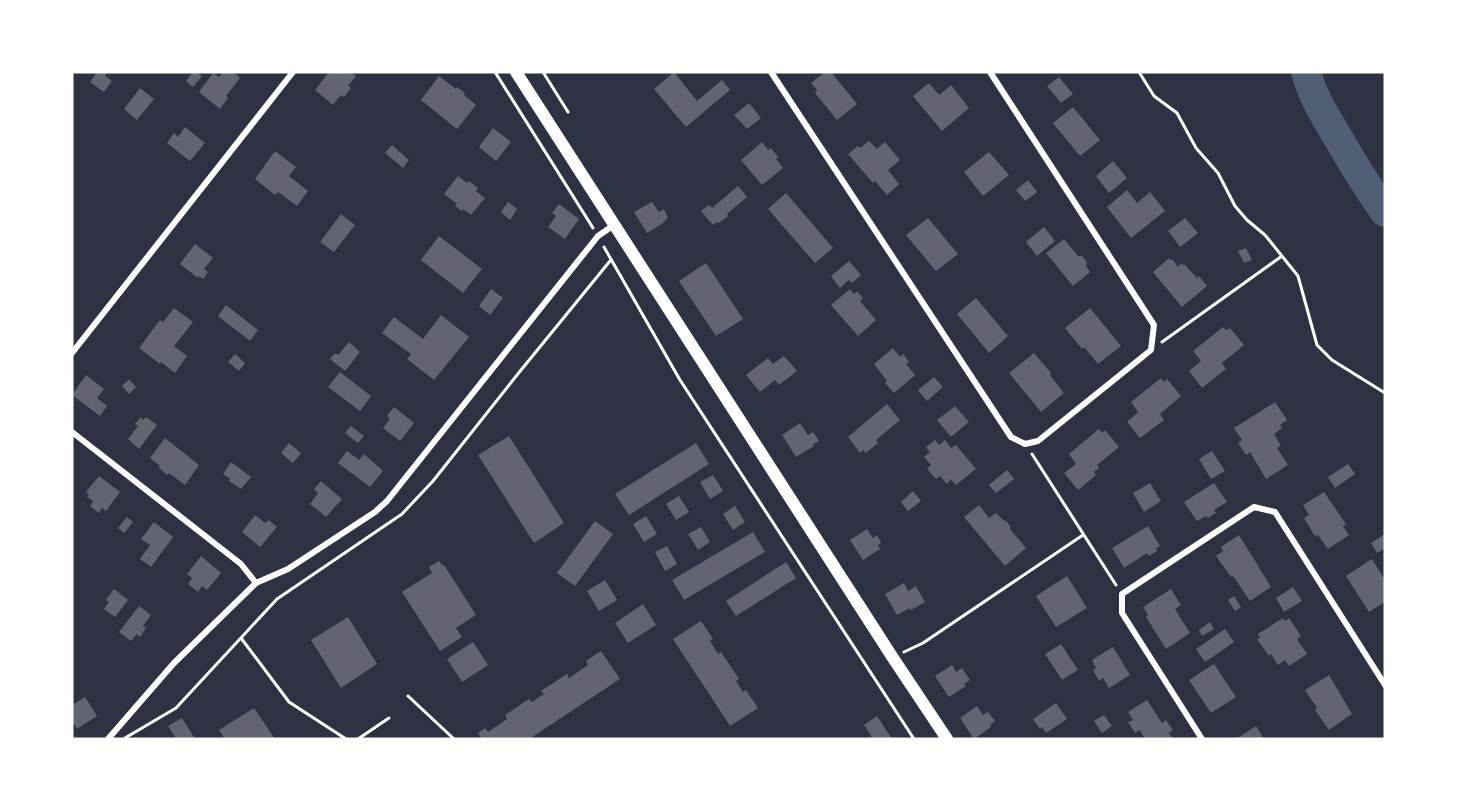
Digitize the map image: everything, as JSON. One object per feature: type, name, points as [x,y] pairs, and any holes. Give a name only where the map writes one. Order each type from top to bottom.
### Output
[{"type":"main road","points":[[516,72],[947,739]]},
{"type":"street","points":[[72,353],[293,72]]},
{"type":"street","points":[[771,72],[1011,437],[1026,444],[1038,441],[1151,350],[1154,325],[990,72]]},
{"type":"street","points":[[108,739],[174,663],[256,583],[288,568],[375,512],[387,501],[598,236],[614,225]]},
{"type":"street","points":[[72,432],[241,564],[256,583]]},
{"type":"street","points":[[1202,739],[1122,613],[1122,594],[1254,507],[1275,512],[1385,685]]},
{"type":"path","points":[[495,72],[598,236],[680,380],[914,739]]},
{"type":"path","points":[[543,72],[568,112]]},
{"type":"path","points":[[1138,72],[1154,96],[1177,113],[1196,148],[1218,173],[1234,206],[1265,234],[1298,276],[1317,345],[1332,360],[1385,393]]},
{"type":"path","points":[[1151,350],[1282,256]]},
{"type":"path","points":[[1026,444],[1122,594]]},
{"type":"path","points":[[870,672],[923,643],[1083,535]]},
{"type":"path","points":[[241,638],[289,702],[346,739]]},
{"type":"path","points":[[408,696],[454,739]]},
{"type":"path","points":[[358,739],[389,718]]},
{"type":"building","points":[[97,72],[107,72],[105,76],[112,81],[104,92],[90,82]]},
{"type":"building","points":[[193,72],[202,76],[193,87],[186,81]]},
{"type":"building","points":[[223,72],[228,74],[233,72],[240,78],[226,96],[228,98],[220,109],[199,92],[213,73],[219,77]]},
{"type":"building","points":[[329,72],[350,72],[356,76],[348,86],[351,88],[344,97],[341,95],[333,105],[315,90]]},
{"type":"building","points":[[674,72],[697,101],[722,80],[730,90],[686,127],[654,89]]},
{"type":"building","points":[[825,72],[831,72],[857,104],[837,120],[815,93],[817,90],[811,83]]},
{"type":"building","points":[[439,76],[465,93],[464,95],[476,105],[457,129],[421,100]]},
{"type":"building","points":[[1059,77],[1073,94],[1061,103],[1047,86]]},
{"type":"building","points":[[929,83],[939,95],[951,85],[969,108],[942,131],[913,96]]},
{"type":"building","points":[[140,88],[154,99],[137,120],[124,109]]},
{"type":"building","points":[[749,103],[761,118],[747,129],[734,115]]},
{"type":"building","points":[[1073,107],[1100,140],[1080,156],[1053,123]]},
{"type":"building","points":[[185,127],[205,143],[190,161],[167,143],[174,133],[178,137]]},
{"type":"building","points":[[493,128],[511,142],[496,161],[479,147]]},
{"type":"building","points":[[869,141],[877,149],[885,142],[900,160],[888,170],[899,184],[887,195],[875,181],[873,183],[848,154]]},
{"type":"building","points":[[762,142],[768,150],[771,148],[783,168],[762,185],[741,160]]},
{"type":"building","points":[[392,145],[409,160],[403,168],[385,153]]},
{"type":"building","points":[[275,151],[296,167],[289,176],[308,191],[297,206],[278,192],[275,195],[255,179]]},
{"type":"building","points":[[989,152],[1009,175],[983,196],[964,172]]},
{"type":"building","points":[[1113,161],[1127,178],[1109,193],[1096,176]]},
{"type":"building","points":[[458,176],[478,188],[476,191],[485,198],[471,215],[455,206],[457,204],[444,194]]},
{"type":"building","points":[[1028,180],[1037,192],[1025,201],[1016,190]]},
{"type":"building","points":[[738,186],[747,197],[727,214],[728,216],[713,225],[701,211],[709,205],[712,208]]},
{"type":"building","points":[[1127,190],[1137,203],[1150,192],[1165,211],[1131,238],[1107,207]]},
{"type":"building","points":[[786,193],[833,248],[815,263],[768,209]]},
{"type":"building","points":[[508,202],[517,209],[510,220],[501,212]]},
{"type":"building","points":[[652,202],[659,212],[664,209],[668,218],[647,233],[634,212]]},
{"type":"building","points":[[559,204],[579,219],[565,239],[548,227],[556,216],[552,213]]},
{"type":"building","points":[[341,214],[355,225],[334,252],[320,242]]},
{"type":"building","points":[[928,218],[958,254],[936,271],[906,235]]},
{"type":"building","points":[[1185,218],[1198,233],[1180,247],[1168,231]]},
{"type":"building","points":[[1044,227],[1055,241],[1037,256],[1026,242]]},
{"type":"building","points":[[439,236],[482,269],[463,293],[421,260]]},
{"type":"building","points":[[1064,239],[1078,256],[1082,256],[1087,262],[1086,266],[1090,272],[1073,286],[1046,253]]},
{"type":"building","points":[[195,244],[213,258],[204,269],[208,272],[203,279],[199,276],[198,278],[180,264]]},
{"type":"building","points":[[1246,248],[1252,260],[1244,263],[1238,251]]},
{"type":"building","points":[[1168,259],[1173,260],[1178,267],[1180,264],[1185,265],[1207,286],[1182,307],[1153,272]]},
{"type":"building","points":[[849,261],[861,275],[852,283],[849,280],[840,288],[831,276]]},
{"type":"building","points":[[706,263],[743,319],[716,336],[679,281]]},
{"type":"building","points":[[491,289],[503,298],[490,315],[479,306]]},
{"type":"building","points":[[850,289],[854,294],[857,291],[863,298],[860,301],[876,320],[858,336],[831,305]]},
{"type":"building","points":[[976,298],[1008,336],[989,353],[957,314]]},
{"type":"building","points":[[226,305],[258,330],[250,341],[218,316]]},
{"type":"building","points":[[174,308],[193,322],[174,346],[187,356],[175,373],[139,348],[160,320],[163,322]]},
{"type":"building","points":[[1090,308],[1121,346],[1098,364],[1065,328]]},
{"type":"building","points":[[441,315],[469,337],[434,380],[407,359],[411,354],[382,333],[394,317],[423,339]]},
{"type":"building","points":[[1223,327],[1226,330],[1230,328],[1244,345],[1222,363],[1226,369],[1202,388],[1189,371],[1201,361],[1193,351]]},
{"type":"building","points":[[349,342],[360,352],[345,371],[330,359],[335,353],[338,355]]},
{"type":"building","points":[[893,348],[900,357],[903,354],[909,362],[906,364],[915,375],[894,393],[874,364]]},
{"type":"building","points":[[1034,353],[1064,393],[1041,412],[1009,373]]},
{"type":"building","points":[[235,354],[245,363],[239,371],[228,362]]},
{"type":"building","points":[[784,356],[797,371],[779,385],[775,380],[760,392],[746,375],[768,358],[773,364]]},
{"type":"building","points":[[340,372],[371,396],[360,411],[328,387]]},
{"type":"building","points":[[86,375],[104,389],[97,398],[107,406],[100,416],[72,395]]},
{"type":"building","points":[[934,377],[943,387],[927,401],[918,390]]},
{"type":"building","points":[[1161,378],[1164,382],[1167,379],[1181,396],[1160,414],[1164,420],[1140,438],[1127,422],[1138,412],[1131,402]]},
{"type":"building","points":[[129,379],[136,387],[129,394],[122,386]]},
{"type":"building","points":[[1275,402],[1287,420],[1274,434],[1281,446],[1277,448],[1288,465],[1266,479],[1250,452],[1246,455],[1238,443],[1242,440],[1234,428]]},
{"type":"building","points":[[887,404],[900,420],[876,440],[878,443],[866,453],[863,450],[860,453],[848,437]]},
{"type":"building","points":[[955,406],[969,422],[951,437],[937,420]]},
{"type":"building","points":[[394,407],[414,423],[400,441],[383,428],[390,419],[387,416]]},
{"type":"building","points":[[141,417],[143,420],[146,417],[157,425],[139,449],[128,439],[138,426],[135,424]]},
{"type":"building","points":[[800,423],[808,435],[813,432],[819,441],[796,457],[782,435]]},
{"type":"building","points":[[351,426],[364,436],[358,443],[345,433]]},
{"type":"building","points":[[1099,429],[1102,433],[1105,430],[1119,447],[1097,465],[1099,468],[1094,472],[1096,475],[1078,490],[1064,473],[1076,464],[1069,454]]},
{"type":"building","points":[[509,436],[564,523],[534,543],[478,455]]},
{"type":"building","points":[[165,438],[199,465],[185,485],[169,473],[167,475],[150,458]]},
{"type":"building","points":[[935,440],[939,445],[945,440],[951,448],[956,445],[976,469],[956,485],[951,479],[947,484],[940,476],[936,479],[927,469],[931,465],[924,457],[930,452],[926,447]]},
{"type":"building","points":[[289,443],[301,453],[293,463],[281,453]]},
{"type":"building","points":[[696,443],[709,464],[629,515],[615,494]]},
{"type":"building","points":[[347,451],[359,460],[364,454],[383,471],[370,487],[338,463]]},
{"type":"building","points":[[1212,451],[1225,471],[1211,479],[1199,459]]},
{"type":"building","points":[[231,462],[251,477],[241,489],[223,474]]},
{"type":"building","points":[[1348,464],[1355,474],[1335,488],[1328,477]]},
{"type":"building","points":[[1007,470],[1014,479],[996,493],[989,485]]},
{"type":"building","points":[[713,475],[723,491],[710,499],[700,482]]},
{"type":"building","points":[[99,476],[120,492],[106,511],[102,508],[99,513],[90,506],[93,501],[87,497],[89,494],[86,492]]},
{"type":"building","points":[[321,481],[342,499],[326,517],[310,504],[318,493],[314,489]]},
{"type":"building","points":[[1150,483],[1161,501],[1144,512],[1133,493]]},
{"type":"building","points":[[1214,483],[1227,502],[1214,510],[1216,513],[1197,521],[1184,502]]},
{"type":"building","points":[[913,491],[921,501],[908,511],[901,502]]},
{"type":"building","points":[[1324,492],[1346,524],[1343,526],[1349,535],[1328,549],[1318,535],[1315,536],[1304,518],[1309,515],[1303,505]]},
{"type":"building","points":[[679,496],[689,512],[676,520],[666,504]]},
{"type":"building","points":[[979,505],[989,518],[996,513],[1006,521],[1026,548],[1005,566],[964,517]]},
{"type":"building","points":[[735,506],[745,522],[733,530],[723,514]]},
{"type":"building","points":[[255,515],[265,523],[269,520],[277,527],[260,547],[242,532]]},
{"type":"building","points":[[646,516],[657,534],[644,542],[633,524]]},
{"type":"building","points":[[127,517],[133,522],[124,533],[118,528]]},
{"type":"building","points":[[595,521],[613,534],[575,586],[557,573]]},
{"type":"building","points":[[154,522],[173,537],[151,567],[140,559],[150,545],[141,539]]},
{"type":"building","points":[[1148,526],[1160,546],[1149,556],[1147,553],[1124,568],[1112,548]]},
{"type":"building","points":[[701,527],[710,542],[698,550],[688,534]]},
{"type":"building","points":[[867,529],[873,538],[877,535],[881,543],[878,545],[880,549],[863,560],[850,540]]},
{"type":"building","points":[[753,532],[765,552],[684,600],[672,580]]},
{"type":"building","points":[[1385,534],[1385,548],[1377,553],[1371,543]]},
{"type":"building","points":[[1239,535],[1271,587],[1250,601],[1216,556],[1223,551],[1221,547]]},
{"type":"building","points":[[667,546],[677,564],[665,571],[655,552]]},
{"type":"building","points":[[201,556],[221,573],[207,590],[202,586],[198,592],[188,584],[192,578],[187,574]]},
{"type":"building","points":[[1372,559],[1385,580],[1385,602],[1369,612],[1346,576]]},
{"type":"building","points":[[439,561],[444,565],[476,615],[456,628],[462,637],[440,651],[402,592],[432,573],[429,567]]},
{"type":"building","points":[[786,562],[796,578],[736,616],[726,601]]},
{"type":"building","points":[[1067,576],[1087,608],[1056,627],[1036,596]]},
{"type":"building","points":[[605,580],[617,600],[599,611],[587,591]]},
{"type":"building","points":[[904,583],[908,591],[916,586],[925,602],[897,615],[885,594]]},
{"type":"building","points":[[1293,587],[1302,601],[1284,612],[1276,598]]},
{"type":"building","points":[[114,589],[128,600],[115,617],[104,609],[109,602],[106,600]]},
{"type":"building","points":[[1171,589],[1181,605],[1175,609],[1190,633],[1166,649],[1146,617],[1148,615],[1143,607]]},
{"type":"building","points":[[1234,596],[1241,607],[1235,611],[1228,600]]},
{"type":"building","points":[[643,604],[656,625],[628,643],[615,623]]},
{"type":"building","points":[[139,606],[151,615],[143,626],[146,628],[140,637],[137,634],[131,641],[119,632]]},
{"type":"building","points":[[348,617],[377,664],[341,688],[311,640]]},
{"type":"building","points":[[1283,618],[1285,621],[1289,618],[1301,636],[1297,639],[1307,654],[1289,666],[1285,660],[1278,665],[1257,639],[1260,638],[1258,634]]},
{"type":"building","points":[[701,621],[713,639],[710,641],[718,654],[721,652],[739,679],[736,681],[743,692],[746,690],[758,708],[730,726],[673,639]]},
{"type":"building","points":[[1210,622],[1214,629],[1202,636],[1199,630]]},
{"type":"building","points":[[1225,629],[1234,642],[1205,662],[1196,649]]},
{"type":"building","points":[[473,642],[488,665],[462,682],[447,659]]},
{"type":"building","points":[[1061,644],[1078,670],[1062,680],[1045,654]]},
{"type":"building","points":[[1113,647],[1130,675],[1109,688],[1103,678],[1099,681],[1093,670],[1096,668],[1092,660]]},
{"type":"building","points":[[601,651],[620,679],[529,739],[482,739],[478,733],[485,728],[488,732],[507,719],[505,715],[529,699],[532,702],[544,694],[541,691],[567,674],[569,678],[588,665],[586,661]]},
{"type":"building","points":[[1214,664],[1236,697],[1211,713],[1189,680]]},
{"type":"building","points":[[952,665],[956,672],[962,668],[970,680],[964,684],[966,686],[949,697],[935,676]]},
{"type":"building","points":[[1329,675],[1352,714],[1329,730],[1305,690]]},
{"type":"building","points":[[85,697],[97,716],[77,729],[74,724],[72,725],[72,701],[74,704]]},
{"type":"building","points":[[1147,700],[1162,723],[1166,720],[1173,730],[1169,733],[1173,739],[1145,739],[1140,730],[1135,733],[1128,722],[1133,720],[1128,712]]},
{"type":"building","points":[[1056,703],[1067,719],[1046,733],[1033,719]]},
{"type":"building","points":[[977,706],[983,715],[988,712],[995,721],[990,725],[991,727],[974,739],[960,718]]},
{"type":"building","points":[[254,708],[275,739],[225,739],[219,730]]},
{"type":"building","points":[[1104,715],[1112,726],[1102,733],[1094,721]]},
{"type":"building","points":[[877,716],[892,739],[873,739],[864,725]]},
{"type":"building","points":[[182,718],[195,739],[176,739],[168,726]]},
{"type":"building","points":[[1256,726],[1264,739],[1236,739]]},
{"type":"waterway","points":[[1306,72],[1324,113],[1385,212]]}]
